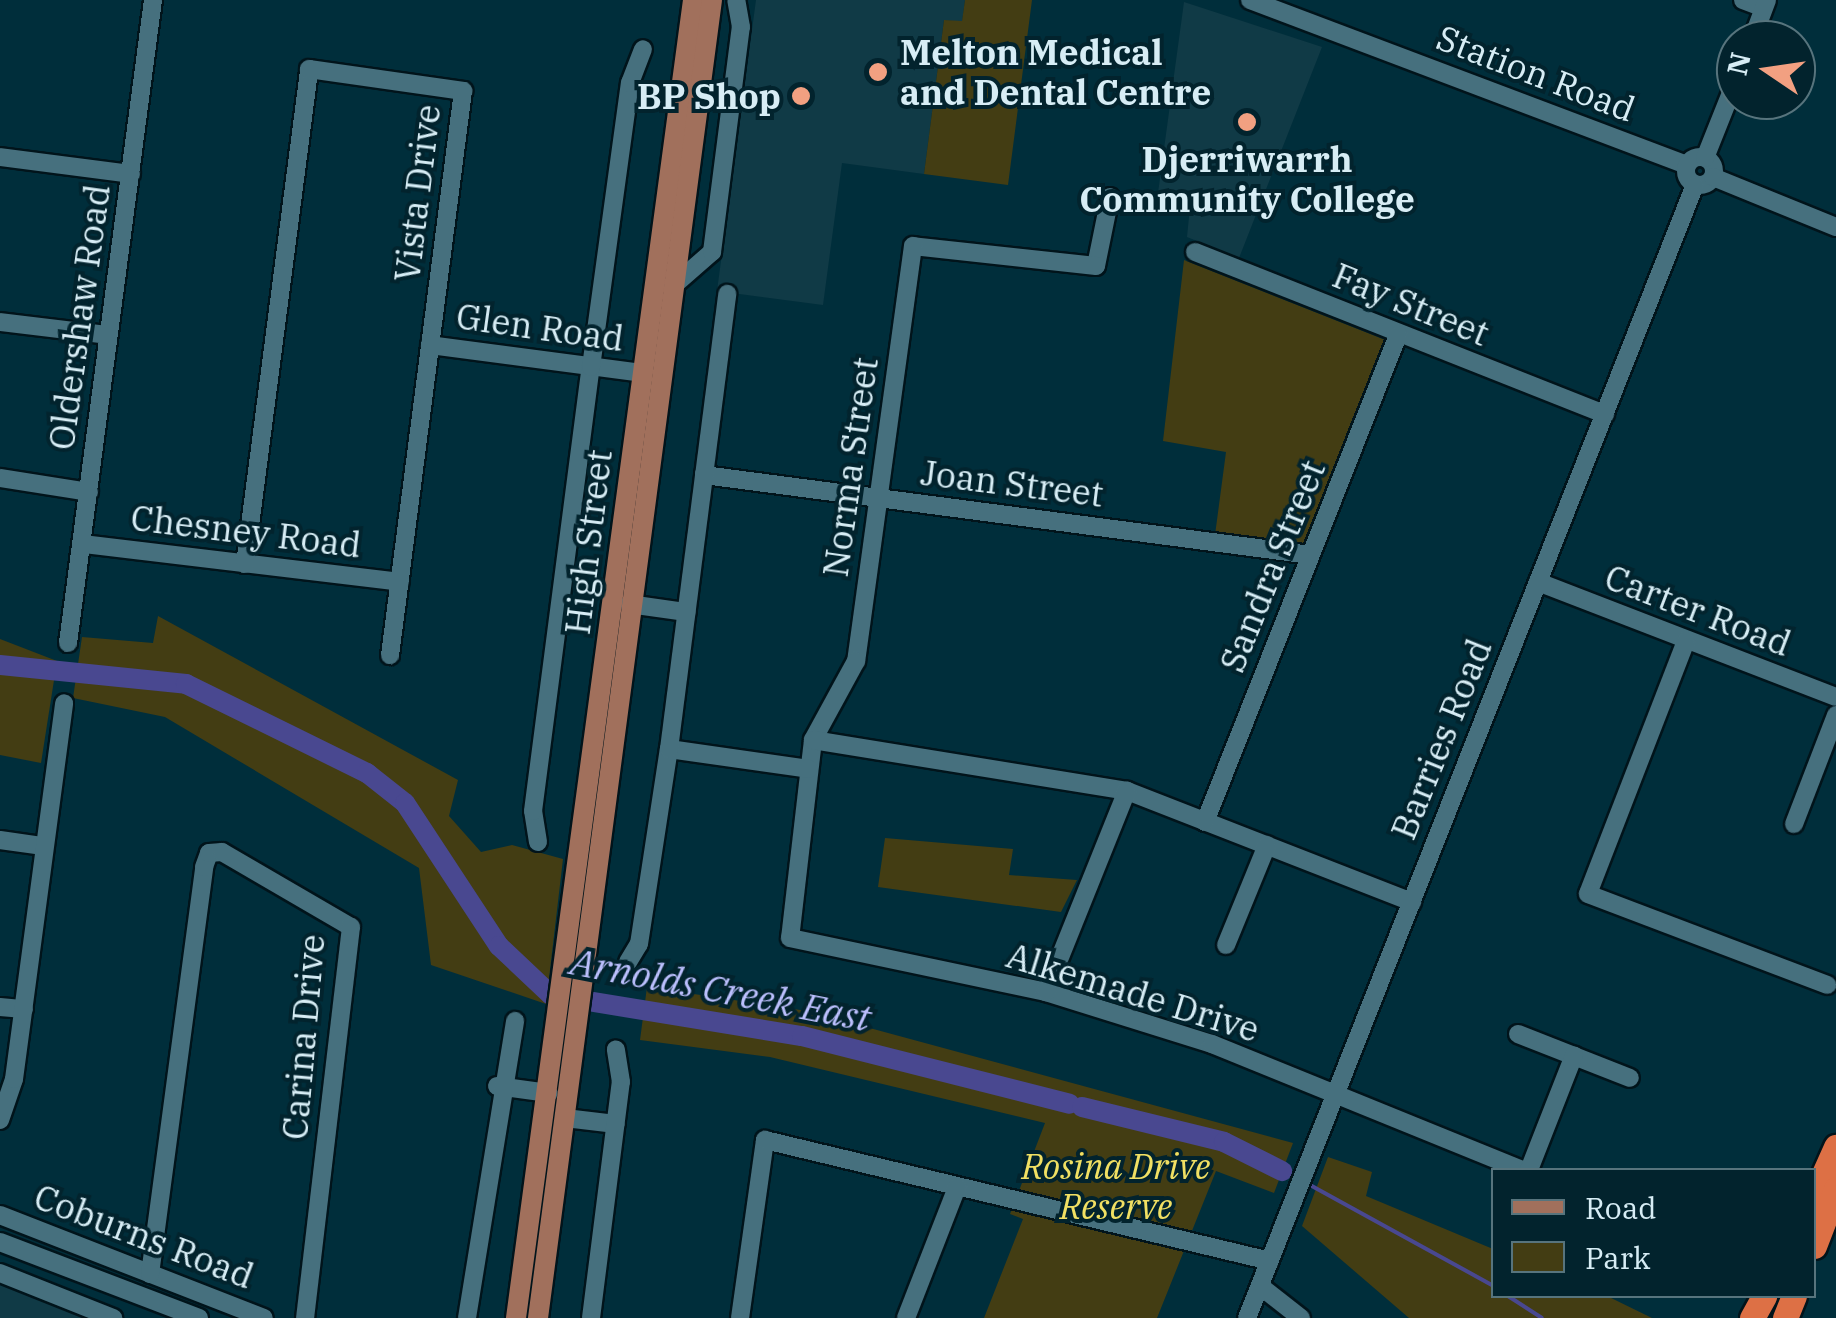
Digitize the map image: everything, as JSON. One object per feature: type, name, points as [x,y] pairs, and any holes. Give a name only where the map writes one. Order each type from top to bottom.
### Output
[{"type":"highway","points":[[1816,1192],[1836,1148]]},
{"type":"highway","points":[[1816,1241],[1836,1189]]},
{"type":"main road","name":"High Street","points":[[538,1318],[569,994],[650,376],[693,0]]},
{"type":"main road","name":"High Street","points":[[650,376],[673,286],[712,0]]},
{"type":"main road","name":"High Street","points":[[516,1318],[555,1117]]},
{"type":"street","name":"Oldershaw Road","points":[[68,643],[154,0]]},
{"type":"street","points":[[673,286],[712,252],[740,27],[736,0]]},
{"type":"street","name":"Station Road","points":[[1250,0],[1687,165]]},
{"type":"street","points":[[1743,0],[1766,4]]},
{"type":"street","name":"High Street","points":[[538,842],[533,812],[591,366],[630,83],[643,48]]},
{"type":"street","name":"Vista Drive","points":[[245,564],[309,69],[463,91],[390,655]]},
{"type":"street","points":[[1713,177],[1705,158],[1720,120]]},
{"type":"street","points":[[0,158],[131,174]]},
{"type":"street","points":[[1705,158],[1687,165],[1694,185],[1713,177],[1836,227]]},
{"type":"street","name":"Barries Road","points":[[1247,1318],[1694,185]]},
{"type":"street","name":"Norma Street","points":[[790,938],[813,740],[856,661],[913,246],[1096,266],[1110,197]]},
{"type":"street","name":"Fay Street","points":[[1195,252],[1604,414]]},
{"type":"street","points":[[628,962],[639,944],[670,749],[727,294]]},
{"type":"street","points":[[0,322],[108,336]]},
{"type":"street","name":"Sandra Street","points":[[1205,822],[1398,335]]},
{"type":"street","name":"Glen Road","points":[[430,345],[650,376]]},
{"type":"street","name":"Joan Street","points":[[704,475],[1311,555]]},
{"type":"street","points":[[0,478],[88,492]]},
{"type":"street","name":"Chesney Road","points":[[83,544],[400,582]]},
{"type":"street","name":"Carter Road","points":[[1538,582],[1836,698]]},
{"type":"street","name":"High Street","points":[[621,604],[686,612]]},
{"type":"street","points":[[1686,641],[1588,894],[1827,986]]},
{"type":"street","points":[[0,1120],[24,1009],[42,846],[64,703]]},
{"type":"street","points":[[1794,824],[1836,714]]},
{"type":"street","points":[[813,740],[1127,792],[1412,902]]},
{"type":"street","points":[[670,749],[808,769]]},
{"type":"street","points":[[1046,992],[1127,792]]},
{"type":"street","points":[[0,840],[42,846]]},
{"type":"street","points":[[1226,944],[1267,845]]},
{"type":"street","name":"Carina Drive","points":[[150,1274],[204,867],[210,853],[222,852],[351,927],[304,1318]]},
{"type":"street","name":"Alkemade Drive","points":[[790,938],[1046,992],[1336,1095],[1521,1168]]},
{"type":"street","points":[[0,1007],[24,1009]]},
{"type":"street","points":[[467,1318],[497,1086],[514,1021]]},
{"type":"street","points":[[1518,1034],[1630,1078]]},
{"type":"street","points":[[591,1318],[616,1124],[616,1049]]},
{"type":"street","points":[[1527,1168],[1574,1055]]},
{"type":"street","points":[[497,1086],[558,1094]]},
{"type":"street","points":[[555,1117],[616,1124]]},
{"type":"street","points":[[740,1318],[765,1140],[1270,1261]]},
{"type":"street","points":[[906,1318],[957,1187]]},
{"type":"street","name":"Coburns Road","points":[[0,1214],[264,1318]]},
{"type":"street","name":"Coburns Road","points":[[0,1242],[199,1318]]},
{"type":"street","name":"Coburns Road","points":[[52,1294],[65,1268]]},
{"type":"street","points":[[0,1273],[113,1318]]},
{"type":"street","points":[[1260,1286],[1301,1318]]},
{"type":"shaded area","points":[[756,0],[965,0],[962,22],[944,20],[924,174],[842,163],[823,305],[717,291]]},
{"type":"shaded area","name":"Djerriwarrh Community College","points":[[1184,2],[1322,47],[1239,258],[1187,237],[1191,197],[1158,193]]},
{"type":"shaded area","points":[[0,1279],[95,1318],[0,1318]]},
{"type":"green space","points":[[965,0],[1032,0],[1008,185],[924,174],[944,20],[962,21]]},
{"type":"green space","points":[[1184,260],[1388,341],[1304,547],[1215,535],[1226,452],[1163,441]]},
{"type":"green space","points":[[158,616],[458,780],[449,816],[481,852],[512,845],[563,859],[546,1004],[431,965],[419,868],[165,717],[73,698],[82,637],[153,643]]},
{"type":"green space","points":[[0,639],[57,661],[41,763],[0,755]]},
{"type":"green space","points":[[885,838],[1013,849],[1009,875],[1077,880],[1061,912],[878,887]]},
{"type":"green space","name":"Rosina Drive Reserve","points":[[647,987],[807,1011],[1293,1143],[1274,1193],[1216,1171],[1157,1318],[984,1318],[1023,1219],[1010,1214],[1045,1123],[770,1057],[640,1040]]},
{"type":"green space","points":[[1328,1157],[1372,1172],[1366,1196],[1491,1248],[1491,1298],[1611,1298],[1652,1318],[1409,1318],[1302,1226]]},
{"type":"waterway","name":"Arnolds Creek East","points":[[0,665],[186,684],[367,773],[405,803],[499,946],[551,995],[802,1036],[1070,1104]]},
{"type":"waterway","name":"Arnolds Creek East","points":[[1082,1107],[1224,1142],[1282,1171]]},
{"type":"waterway","name":"Arnolds Creek East","points":[[1282,1171],[1291,1176]]},
{"type":"waterway","name":"Arnolds Creek East","points":[[1310,1185],[1491,1284]]},
{"type":"waterway","name":"Arnolds Creek East","points":[[1511,1298],[1542,1318]]},
{"type":"place","name":"Melton Medical and Dental Centre","points":[[878,72]]},
{"type":"place","name":"BP Shop","points":[[801,96]]},
{"type":"place","name":"Djerriwarrh Community College","points":[[1247,122]]}]
